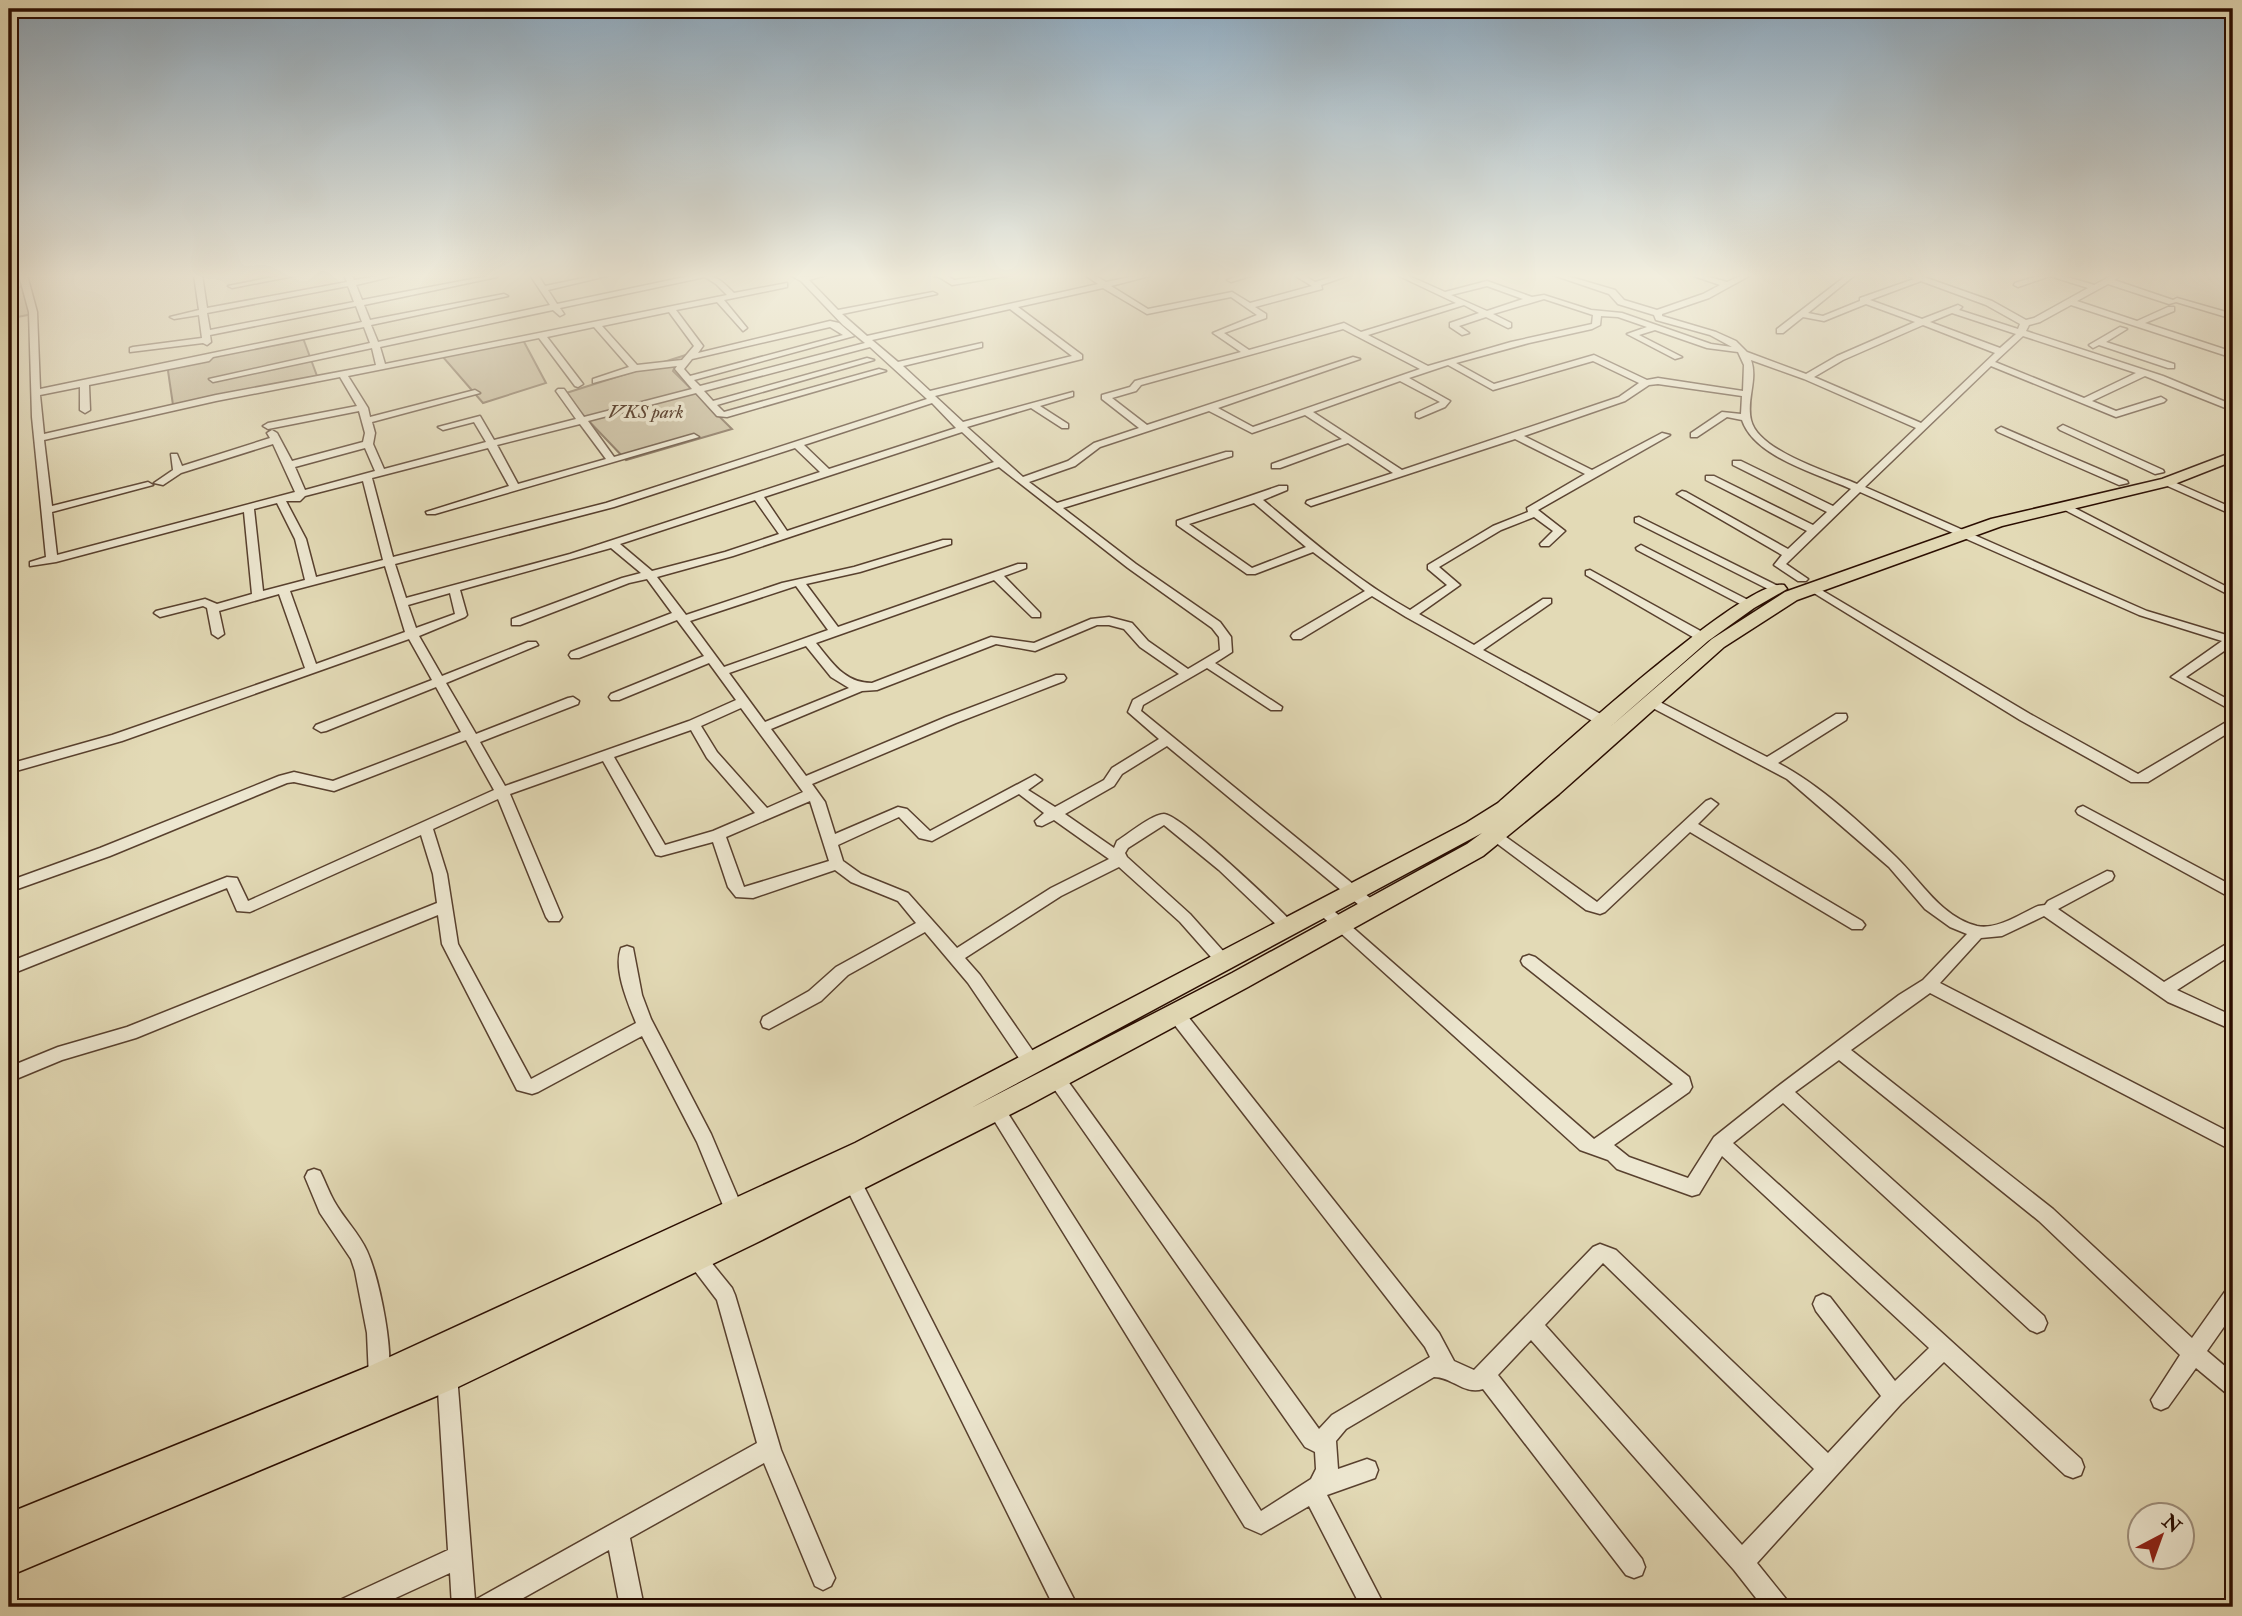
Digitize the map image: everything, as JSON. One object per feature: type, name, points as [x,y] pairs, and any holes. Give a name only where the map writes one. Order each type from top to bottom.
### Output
[{"type":"main road","points":[[9,1559],[447,1361],[695,1258],[996,1109],[1176,1014],[1505,808],[1702,636],[1748,604],[1776,590],[1807,584],[1954,531],[2065,506],[2233,453]]},
{"type":"main road","points":[[1954,531],[1973,519],[2123,483],[2163,477]]},
{"type":"main road","points":[[1362,900],[1451,864],[1494,836],[1552,789],[1718,643],[1807,584]]},
{"type":"main road","points":[[9,1531],[379,1378],[447,1361],[736,1214],[865,1152],[1287,926],[1330,917]]},
{"type":"street","points":[[33,350],[52,560]]},
{"type":"street","points":[[208,350],[216,398]]},
{"type":"street","points":[[36,393],[240,350]]},
{"type":"street","points":[[212,379],[349,350]]},
{"type":"street","points":[[377,350],[382,366]]},
{"type":"street","points":[[27,450],[40,442],[216,398],[462,350]]},
{"type":"street","points":[[553,350],[578,384]]},
{"type":"street","points":[[619,350],[635,368]]},
{"type":"street","points":[[695,350],[679,369],[724,415],[882,371]]},
{"type":"street","points":[[596,381],[635,368],[725,350]]},
{"type":"street","points":[[764,350],[818,403]]},
{"type":"street","points":[[688,379],[796,350]]},
{"type":"street","points":[[34,564],[249,508],[283,504],[300,494],[842,350]]},
{"type":"street","points":[[877,350],[897,365],[1021,481],[1216,625],[1225,637],[1226,652],[1135,707],[1134,712],[1362,900]]},
{"type":"street","points":[[897,365],[957,350]]},
{"type":"street","points":[[213,608],[610,505],[930,398],[1079,357],[1070,350]]},
{"type":"street","points":[[1146,429],[1105,397],[1133,389],[1139,383],[1253,350]]},
{"type":"street","points":[[1392,350],[1427,369]]},
{"type":"street","points":[[1211,408],[1252,430],[1448,362],[1492,350]]},
{"type":"street","points":[[1665,350],[1678,357]]},
{"type":"street","points":[[1731,350],[1807,377],[1923,427]]},
{"type":"street","points":[[1739,350],[1748,362],[1746,418],[1754,436],[1769,449],[2143,612],[2232,640]]},
{"type":"street","points":[[1807,377],[1857,350]]},
{"type":"street","points":[[1997,350],[2001,352],[1780,565],[1924,658],[2136,779],[2143,779],[2233,723]]},
{"type":"street","points":[[2076,350],[2144,373],[2233,408]]},
{"type":"street","points":[[2124,350],[2171,366]]},
{"type":"street","points":[[1448,362],[1493,387],[1594,358],[1646,383],[1675,381],[1748,394]]},
{"type":"street","points":[[1021,481],[1079,461],[1088,456],[1097,445],[1356,359]]},
{"type":"street","points":[[711,404],[870,360]]},
{"type":"street","points":[[1990,363],[2118,415],[2161,401]]},
{"type":"street","points":[[342,373],[363,408],[370,433],[368,444],[381,474]]},
{"type":"street","points":[[2084,401],[2144,373]]},
{"type":"street","points":[[1401,378],[1445,401],[1419,415]]},
{"type":"street","points":[[83,383],[85,410]]},
{"type":"street","points":[[1311,503],[1622,399],[1646,383]]},
{"type":"street","points":[[561,391],[612,461]]},
{"type":"street","points":[[366,421],[475,393]]},
{"type":"street","points":[[402,603],[613,544],[828,474],[961,427],[1070,394]]},
{"type":"street","points":[[447,400],[477,418],[516,489]]},
{"type":"street","points":[[1033,405],[1065,426]]},
{"type":"street","points":[[300,494],[289,465],[267,423],[363,408]]},
{"type":"street","points":[[1306,411],[1401,474]]},
{"type":"street","points":[[443,427],[467,412]]},
{"type":"street","points":[[1694,435],[1726,414],[1746,418]]},
{"type":"street","points":[[2063,428],[2233,512]]},
{"type":"street","points":[[2001,429],[2123,483]]},
{"type":"street","points":[[1515,435],[1592,474]]},
{"type":"street","points":[[1545,544],[1560,531],[1531,510],[1665,435]]},
{"type":"street","points":[[431,512],[694,437]]},
{"type":"street","points":[[47,510],[154,484],[178,470],[275,440]]},
{"type":"street","points":[[1276,466],[1349,440]]},
{"type":"street","points":[[289,465],[368,444]]},
{"type":"street","points":[[797,444],[828,474]]},
{"type":"street","points":[[1055,507],[1229,454]]},
{"type":"street","points":[[174,456],[178,470]]},
{"type":"street","points":[[516,622],[626,580],[785,535],[1000,463]]},
{"type":"street","points":[[1737,463],[1834,512]]},
{"type":"street","points":[[367,477],[389,562],[412,634],[502,792],[554,917]]},
{"type":"street","points":[[1710,478],[1814,530]]},
{"type":"street","points":[[1283,488],[1181,523],[1251,572],[1315,547]]},
{"type":"street","points":[[1682,494],[1789,554]]},
{"type":"street","points":[[758,496],[785,535]]},
{"type":"street","points":[[1256,499],[1373,591],[1410,615],[1603,721]]},
{"type":"street","points":[[283,504],[307,551],[311,582]]},
{"type":"street","points":[[2065,506],[2233,594]]},
{"type":"street","points":[[249,508],[258,596]]},
{"type":"street","points":[[1410,615],[1454,585],[1432,567],[1497,528],[1533,514]]},
{"type":"street","points":[[1639,520],[1776,590]]},
{"type":"street","points":[[575,655],[681,617],[799,582],[856,570],[947,542]]},
{"type":"street","points":[[613,544],[650,575],[818,802],[837,864],[856,877],[903,897],[955,957],[1031,1062]]},
{"type":"street","points":[[1641,548],[1748,604]]},
{"type":"street","points":[[721,672],[1022,566]]},
{"type":"street","points":[[1590,573],[1702,636]]},
{"type":"street","points":[[996,575],[1036,615]]},
{"type":"street","points":[[799,582],[835,631]]},
{"type":"street","points":[[9,769],[117,738],[461,615],[454,588]]},
{"type":"street","points":[[283,590],[311,668]]},
{"type":"street","points":[[1297,636],[1373,591]]},
{"type":"street","points":[[1475,650],[1546,601]]},
{"type":"street","points":[[160,612],[205,602],[213,608],[218,634]]},
{"type":"street","points":[[762,727],[857,689],[873,687],[995,640],[1035,648],[1095,622],[1108,621],[1128,626],[1144,643],[1187,674]]},
{"type":"street","points":[[2232,640],[2177,677],[2233,706]]},
{"type":"street","points":[[808,641],[846,685],[857,689]]},
{"type":"street","points":[[321,728],[532,645]]},
{"type":"street","points":[[615,697],[711,658]]},
{"type":"street","points":[[1209,663],[1276,707]]},
{"type":"street","points":[[607,756],[661,850],[718,835],[764,814],[808,788],[951,720],[1060,678]]},
{"type":"street","points":[[9,887],[105,852],[284,779],[294,777],[334,786],[573,701]]},
{"type":"street","points":[[9,968],[227,882],[232,882],[242,907],[250,906],[502,792],[694,724],[743,702]]},
{"type":"street","points":[[1652,702],[1768,762],[1805,786],[1865,836],[1942,915],[1977,932],[1997,932],[2043,910],[2049,911],[2164,990],[2191,1006],[2233,1023]]},
{"type":"street","points":[[1768,762],[1841,718]]},
{"type":"street","points":[[694,724],[712,755],[764,814]]},
{"type":"street","points":[[1049,817],[1109,783],[1117,771],[1168,740]]},
{"type":"street","points":[[831,842],[898,812],[902,812],[924,834],[932,836],[1035,780]]},
{"type":"street","points":[[1026,794],[1049,817],[1121,860],[1185,918],[1224,961]]},
{"type":"street","points":[[1494,836],[1591,906],[1600,908],[1711,804]]},
{"type":"street","points":[[2083,811],[2233,893]]},
{"type":"street","points":[[1121,860],[1118,853],[1122,845],[1166,819],[1224,866],[1287,926]]},
{"type":"street","points":[[425,825],[440,874],[450,944],[523,1085],[532,1087],[647,1025]]},
{"type":"street","points":[[1689,825],[1857,925]]},
{"type":"street","points":[[718,835],[736,887],[741,893],[753,892],[837,864]]},
{"type":"street","points":[[955,957],[1048,896],[1121,860]]},
{"type":"street","points":[[2049,911],[2053,905],[2107,876]]},
{"type":"street","points":[[9,1075],[58,1054],[130,1033],[445,906]]},
{"type":"street","points":[[1330,917],[1586,1144],[1612,1153],[1623,1163],[1692,1188],[1720,1143],[1783,1092],[1928,985],[1977,932]]},
{"type":"street","points":[[769,1022],[815,996],[842,971],[927,924]]},
{"type":"street","points":[[2164,990],[2233,946]]},
{"type":"street","points":[[626,952],[626,972],[647,1025],[702,1133],[736,1214]]},
{"type":"street","points":[[1529,961],[1683,1082],[1682,1087],[1595,1149]]},
{"type":"street","points":[[1928,985],[2233,1143]]},
{"type":"street","points":[[1176,1014],[1432,1340],[1446,1367],[1465,1380],[1479,1380],[1596,1254],[1604,1254],[1829,1469]]},
{"type":"street","points":[[1840,1051],[2046,1215],[2194,1354],[2233,1386]]},
{"type":"street","points":[[1056,1078],[1313,1439],[1325,1446]]},
{"type":"street","points":[[1783,1092],[2037,1323]]},
{"type":"street","points":[[996,1109],[1253,1519],[1262,1523],[1316,1489],[1367,1470]]},
{"type":"street","points":[[1720,1143],[2073,1467]]},
{"type":"street","points":[[314,1177],[327,1207],[359,1254],[365,1271],[377,1333],[379,1378]]},
{"type":"street","points":[[852,1181],[1066,1606]]},
{"type":"street","points":[[695,1258],[725,1295],[770,1451],[823,1578]]},
{"type":"street","points":[[2161,1400],[2233,1297]]},
{"type":"street","points":[[1823,1304],[1894,1396]]},
{"type":"street","points":[[1531,1325],[1742,1562],[1778,1607]]},
{"type":"street","points":[[1742,1562],[1894,1396],[1943,1348]]},
{"type":"street","points":[[447,1361],[464,1607]]},
{"type":"street","points":[[1316,1489],[1329,1470],[1326,1437],[1339,1422],[1431,1367],[1446,1367]]},
{"type":"street","points":[[1485,1374],[1634,1567]]},
{"type":"street","points":[[484,1607],[760,1452],[770,1451]]},
{"type":"street","points":[[1316,1489],[1373,1607]]},
{"type":"street","points":[[617,1532],[632,1607]]},
{"type":"street","points":[[350,1607],[461,1556]]},
{"type":"green space","points":[[238,350],[308,350],[317,376],[173,405],[167,364]]},
{"type":"green space","points":[[470,350],[529,350],[546,383],[483,403],[442,356]]},
{"type":"green space","name":"VKS park","points":[[692,353],[676,364],[673,371],[732,429],[626,460],[563,394]]}]
